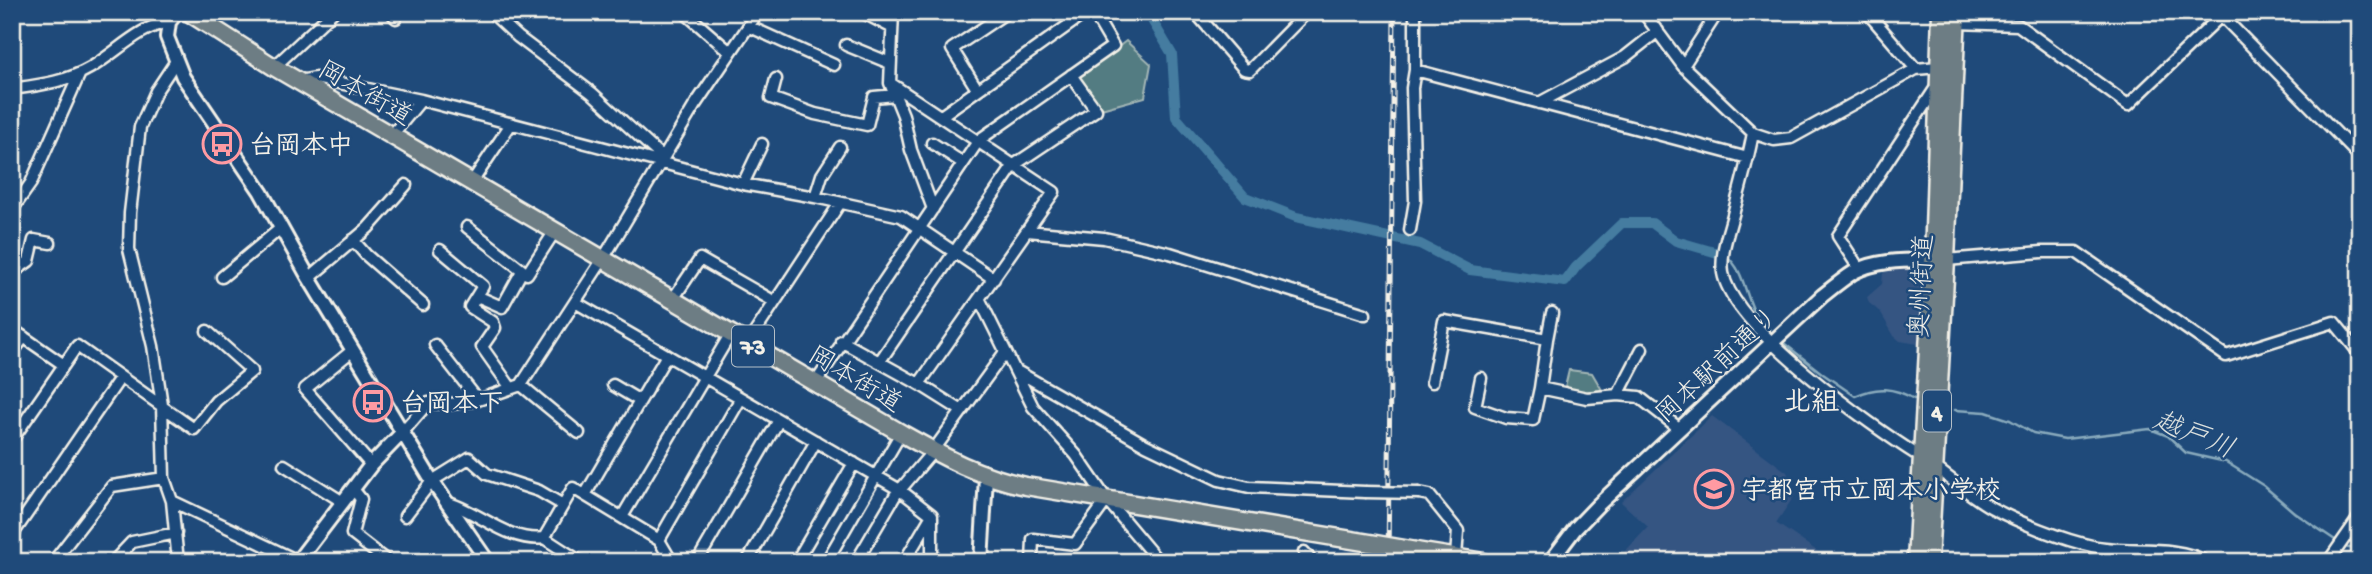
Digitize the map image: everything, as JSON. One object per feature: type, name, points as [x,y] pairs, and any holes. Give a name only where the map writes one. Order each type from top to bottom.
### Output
[{"type":"main road","name":"奥州街道","points":[[1939,260],[1938,67],[1941,12]]},
{"type":"main road","name":"岡本街道","points":[[195,14],[274,67],[901,433],[986,477],[1107,500],[1370,543],[1421,555]]},
{"type":"main road","name":"奥州街道","points":[[1916,562],[1927,462],[1956,18]]},
{"type":"main road","name":"奥州街道","points":[[1927,462],[1929,562]]},
{"type":"main road","name":"73","points":[[1421,555],[1484,562]]},
{"type":"street","points":[[274,67],[333,12]]},
{"type":"street","points":[[491,12],[518,37],[592,93],[662,160]]},
{"type":"street","points":[[684,12],[730,51]]},
{"type":"street","points":[[173,501],[298,561],[371,465],[429,403],[452,404],[478,400],[516,387],[603,259],[730,51],[758,12]]},
{"type":"street","points":[[862,12],[891,27]]},
{"type":"street","points":[[893,12],[890,83],[904,115],[911,150],[933,209]]},
{"type":"street","points":[[977,89],[952,49],[1007,12]]},
{"type":"street","points":[[941,116],[1087,12]]},
{"type":"street","points":[[816,382],[841,341],[979,140],[1113,46],[1093,12]]},
{"type":"street","points":[[1195,12],[1244,69],[1250,70],[1307,12]]},
{"type":"street","points":[[1410,230],[1415,201],[1412,88],[1415,70],[1415,12]]},
{"type":"street","points":[[1643,12],[1683,66],[1753,134],[1774,140],[1791,138],[1916,69],[1938,67]]},
{"type":"street","points":[[1683,66],[1718,12]]},
{"type":"street","points":[[1867,12],[1916,69]]},
{"type":"street","points":[[1956,18],[2018,25],[2128,105],[2222,13],[2360,157]]},
{"type":"street","points":[[173,17],[167,37],[192,93],[250,174],[402,433],[488,562]]},
{"type":"street","points":[[12,89],[60,82],[80,73],[156,24],[173,17]]},
{"type":"street","points":[[748,26],[834,65]]},
{"type":"street","points":[[1539,103],[1625,57],[1658,31]]},
{"type":"street","points":[[846,45],[890,62]]},
{"type":"street","points":[[176,61],[156,91],[140,127],[130,213],[129,249],[153,345],[162,405],[164,478],[173,501],[178,562]]},
{"type":"street","points":[[1415,70],[1748,158]]},
{"type":"street","points":[[12,210],[31,183],[80,73]]},
{"type":"street","points":[[880,361],[1014,165],[1096,110],[1071,75]]},
{"type":"street","points":[[298,81],[315,78],[421,100],[662,160],[743,184],[901,216],[994,279]]},
{"type":"street","points":[[776,79],[771,98],[816,114],[867,125],[874,97],[895,94]]},
{"type":"street","points":[[890,83],[1054,192],[919,384]]},
{"type":"street","points":[[1860,270],[1838,236],[1938,85]]},
{"type":"street","points":[[392,135],[421,100]]},
{"type":"street","points":[[472,182],[511,124]]},
{"type":"street","points":[[1753,134],[1723,253],[1723,274],[1730,293],[1743,313],[1805,373],[1899,445],[1927,462],[1965,492],[1994,509],[2035,527],[2092,546],[2174,552],[2199,557],[2207,562]]},
{"type":"street","points":[[932,143],[963,163]]},
{"type":"street","points":[[743,184],[762,144]]},
{"type":"street","points":[[815,197],[822,176],[840,147]]},
{"type":"street","points":[[309,278],[368,228],[406,185]]},
{"type":"street","points":[[748,343],[840,203]]},
{"type":"street","points":[[467,227],[527,274],[555,231]]},
{"type":"street","points":[[222,276],[281,228]]},
{"type":"street","points":[[1027,231],[1104,238],[1170,253],[1365,314]]},
{"type":"street","points":[[12,273],[29,261],[34,240],[50,243]]},
{"type":"street","points":[[353,240],[366,255],[423,305]]},
{"type":"street","points":[[440,250],[483,286],[470,307],[493,322],[495,328],[482,346],[516,387],[579,433]]},
{"type":"street","points":[[1939,260],[2076,252],[2226,356],[2334,322],[2360,354]]},
{"type":"street","points":[[673,299],[700,258],[775,302]]},
{"type":"street","name":"岡本駅前通り","points":[[1550,562],[1598,505],[1822,296],[1860,270],[1880,263],[1939,260]]},
{"type":"street","points":[[477,296],[502,307],[522,271]]},
{"type":"street","points":[[980,300],[1033,407],[1076,456],[1107,500],[1159,562]]},
{"type":"street","points":[[575,302],[900,490],[932,515]]},
{"type":"street","points":[[1480,378],[1475,407],[1506,418],[1533,420],[1552,313]]},
{"type":"street","points":[[1432,382],[1444,321],[1546,339]]},
{"type":"street","points":[[12,329],[64,365]]},
{"type":"street","points":[[12,440],[77,346],[194,429],[216,401],[252,371],[207,331]]},
{"type":"street","points":[[622,517],[731,333]]},
{"type":"street","points":[[12,353],[24,337]]},
{"type":"street","points":[[841,341],[880,361],[962,411]]},
{"type":"street","points":[[435,345],[478,400]]},
{"type":"street","points":[[1618,395],[1642,349]]},
{"type":"street","points":[[353,350],[304,389],[371,465]]},
{"type":"street","points":[[856,562],[900,490],[933,451],[1005,352]]},
{"type":"street","points":[[585,495],[667,355]]},
{"type":"street","points":[[1015,370],[1146,445],[1219,480],[1249,488],[1429,495],[1458,531],[1460,559]]},
{"type":"street","points":[[12,528],[15,531],[120,378]]},
{"type":"street","points":[[612,385],[640,401]]},
{"type":"street","points":[[1540,388],[1587,398],[1618,395],[1639,397],[1680,429]]},
{"type":"street","points":[[659,540],[741,398]]},
{"type":"street","points":[[697,562],[779,420]]},
{"type":"street","points":[[826,562],[901,433]]},
{"type":"street","points":[[747,562],[816,442]]},
{"type":"street","points":[[405,516],[432,481],[469,458],[487,474],[539,491],[564,505]]},
{"type":"street","points":[[796,562],[854,463]]},
{"type":"street","points":[[284,465],[343,502]]},
{"type":"street","points":[[981,562],[986,477]]},
{"type":"street","points":[[53,562],[112,486],[164,478]]},
{"type":"street","points":[[544,538],[573,488],[659,540],[673,562]]},
{"type":"street","points":[[353,489],[361,499],[352,534],[388,562]]},
{"type":"street","points":[[1032,562],[1033,539],[1075,544],[1107,500]]},
{"type":"street","points":[[446,502],[463,506],[501,528],[530,540],[544,538],[580,562]]},
{"type":"street","points":[[904,562],[932,515]]},
{"type":"street","points":[[932,515],[932,562]]},
{"type":"street","points":[[2328,562],[2360,516]]},
{"type":"street","points":[[113,562],[132,542],[176,533]]},
{"type":"street","points":[[1304,552],[1312,562]]},
{"type":"shaded area","points":[[1908,269],[1921,291],[1918,344],[1900,341],[1894,336],[1880,312],[1869,303],[1867,297],[1882,284],[1883,273]]},
{"type":"shaded area","name":"宇都宮市立岡本小学校","points":[[1712,416],[1787,472],[1795,495],[1776,523],[1833,562],[1615,562],[1648,527],[1621,502]]},
{"type":"green space","points":[[1126,41],[1151,64],[1145,97],[1101,109],[1078,78]]},
{"type":"green space","points":[[1569,370],[1592,373],[1602,390],[1583,392],[1565,387]]},
{"type":"waterway","points":[[1147,12],[1172,54],[1176,117],[1245,197],[1296,217],[1420,244],[1470,270],[1565,282],[1576,267],[1622,223],[1652,223],[1676,241],[1721,254]]},
{"type":"waterway","points":[[1726,256],[1741,276],[1757,317],[1769,329]]},
{"type":"waterway","name":"越戸川","points":[[1785,344],[1855,396],[1885,389],[1914,399]]},
{"type":"waterway","name":"越戸川","points":[[1955,410],[1986,412],[2010,420],[2033,433],[2065,439],[2150,429],[2168,436],[2186,453],[2226,462],[2264,486],[2295,513],[2338,542]]},
{"type":"waterway","name":"越戸川","points":[[2343,545],[2360,548]]},
{"type":"railway","points":[[1388,562],[1394,12]]},
{"type":"place","name":"台岡本中","points":[[222,144]]},
{"type":"place","name":"台岡本下","points":[[373,402]]},
{"type":"place","name":"宇都宮市立岡本小学校","points":[[1714,489]]},
{"type":"district","name":"北組","points":[[1811,400]]}]
